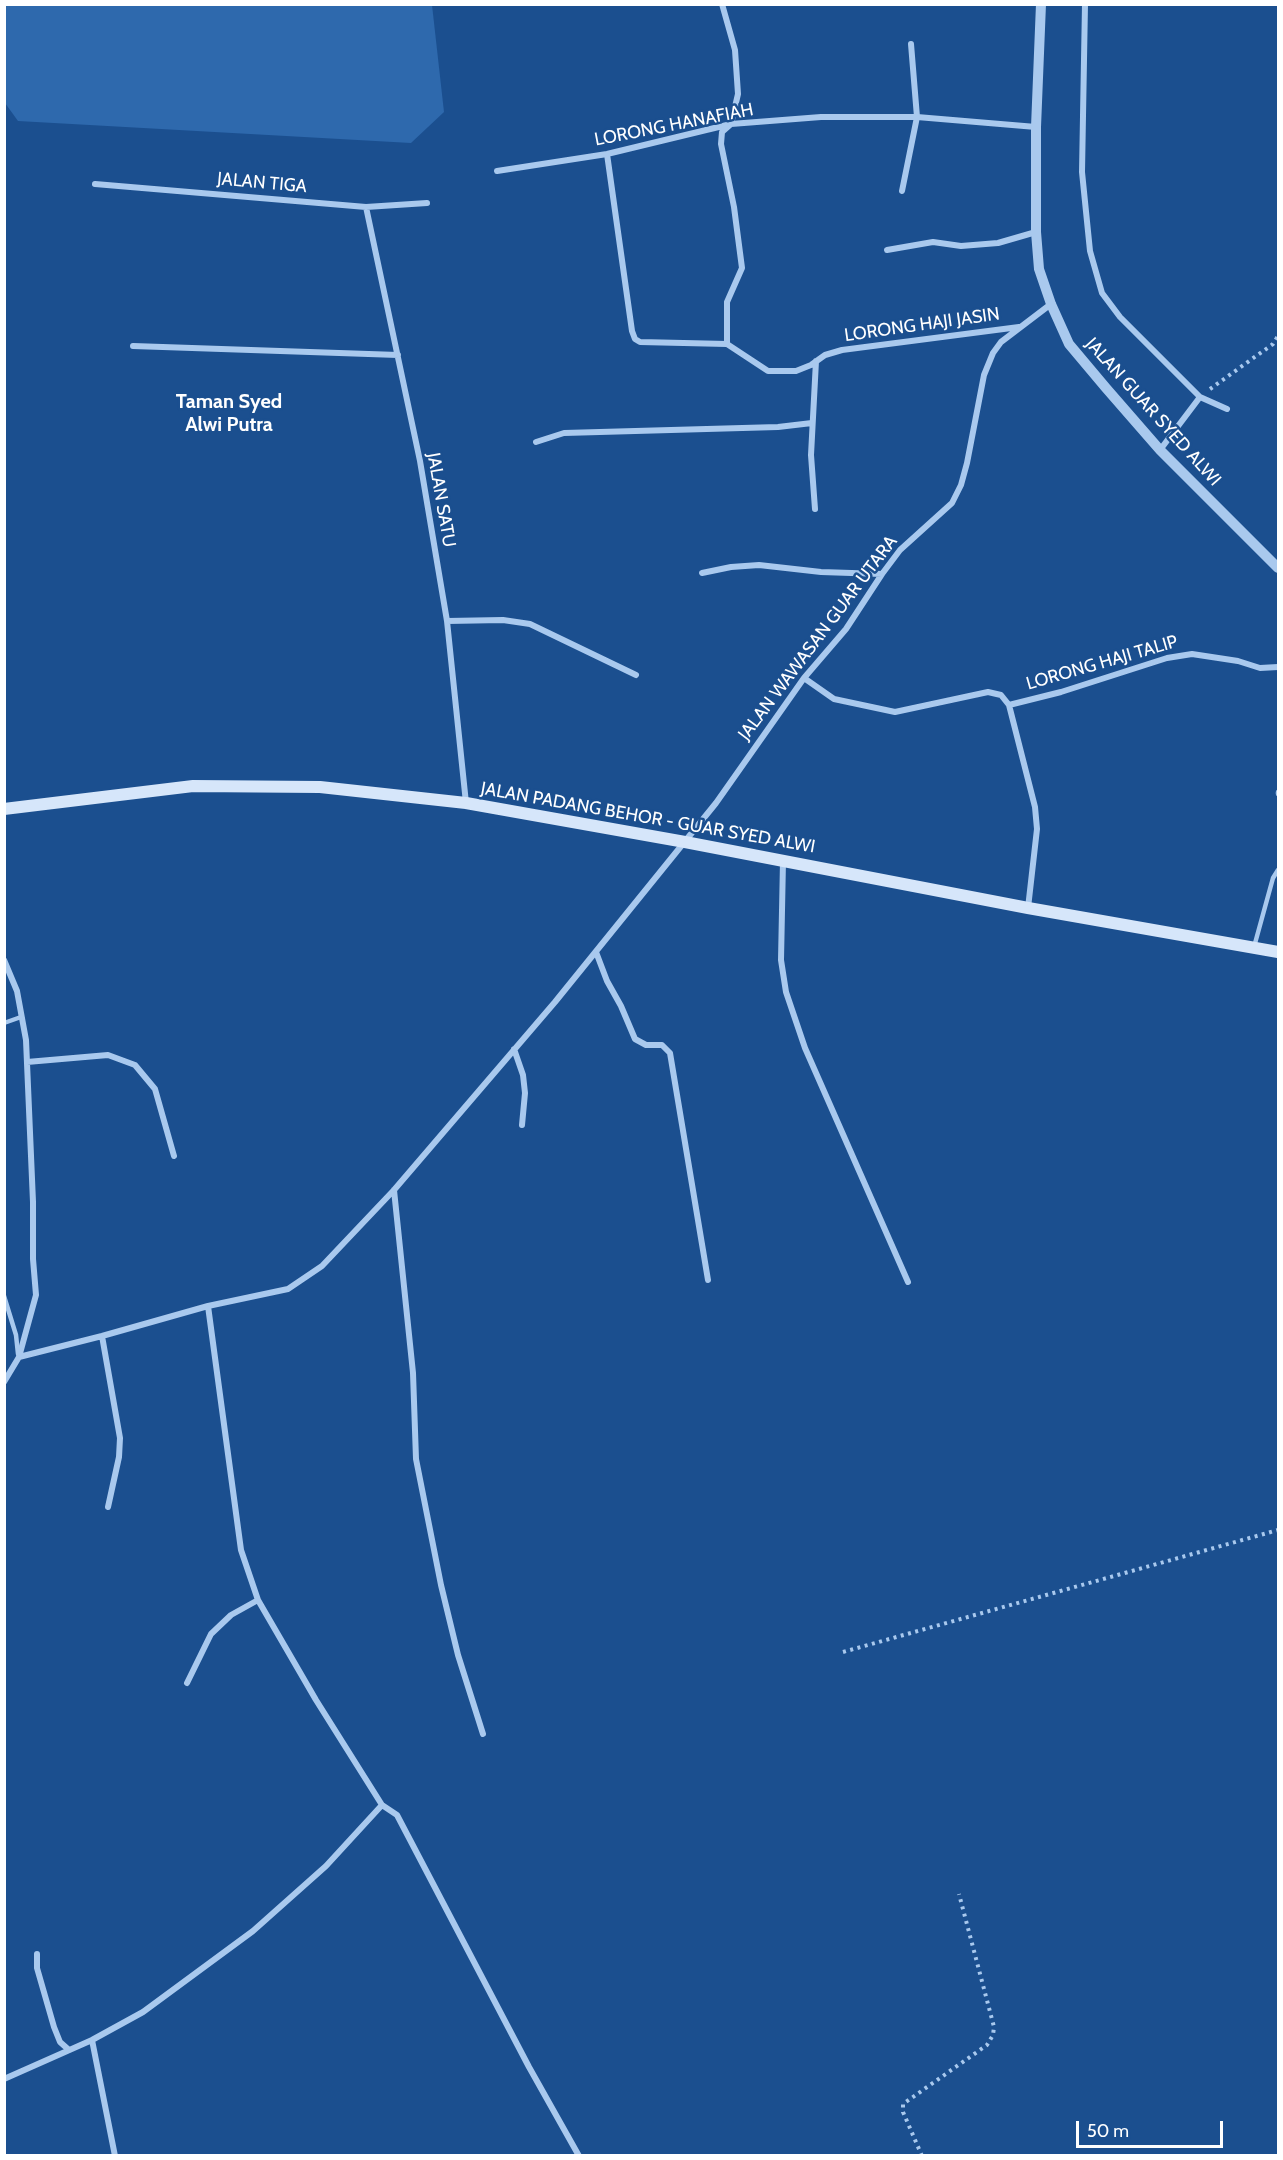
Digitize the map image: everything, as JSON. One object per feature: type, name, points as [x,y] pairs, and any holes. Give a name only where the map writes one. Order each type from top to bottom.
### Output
[{"type":"main road","name":"JALAN PADANG BEHOR - GUAR SYED ALWI","points":[[4,809],[193,786],[320,787],[466,803],[783,860],[1028,908],[1278,952]]},
{"type":"street","points":[[607,154],[635,339],[640,342],[726,344],[727,302],[742,268],[732,198],[720,144],[722,132],[731,124],[738,94],[735,50],[722,4]]},
{"type":"street","name":"JALAN GUAR SYED ALWI","points":[[1041,4],[1036,127],[1036,232],[1039,269],[1051,304],[1069,344],[1160,450],[1278,568]]},
{"type":"street","points":[[1085,4],[1082,172],[1090,250],[1102,293],[1120,317],[1200,397],[1227,408]]},
{"type":"street","points":[[902,192],[916,117],[911,44]]},
{"type":"street","name":"LORONG HANAFIAH","points":[[498,171],[607,154],[731,124],[821,117],[916,117],[1036,127]]},
{"type":"street","name":"JALAN TIGA","points":[[95,184],[366,207],[427,203]]},
{"type":"street","name":"JALAN SATU","points":[[366,207],[420,461],[447,621],[466,803]]},
{"type":"street","points":[[887,250],[933,242],[962,246],[998,243],[1036,232]]},
{"type":"street","name":"JALAN WAWASAN GUAR UTARA","points":[[19,1357],[208,1306],[288,1289],[322,1266],[394,1190],[596,952],[716,803],[804,678],[846,629],[900,550],[952,503],[961,485],[967,464],[984,375],[993,353],[1001,342],[1051,304]]},
{"type":"street","name":"LORONG HAJI JASIN","points":[[726,344],[768,371],[796,371],[825,355],[842,350],[1020,327]]},
{"type":"street","points":[[133,346],[398,355]]},
{"type":"street","points":[[814,509],[811,455],[816,361]]},
{"type":"street","points":[[1160,450],[1200,397]]},
{"type":"street","points":[[536,442],[564,433],[778,428],[812,423]]},
{"type":"street","points":[[702,573],[731,567],[759,565],[821,572],[882,574]]},
{"type":"street","points":[[447,621],[503,620],[530,624],[636,675]]},
{"type":"street","name":"LORONG HAJI TALIP","points":[[804,678],[834,699],[895,712],[988,692],[1001,695],[1009,705],[1061,692],[1167,658],[1192,654],[1238,661],[1260,668],[1278,667]]},
{"type":"street","points":[[1009,705],[1035,807],[1037,829],[1028,908]]},
{"type":"street","points":[[783,860],[781,960],[786,992],[805,1048],[908,1282]]},
{"type":"street","points":[[596,952],[606,981],[621,1006],[635,1039],[646,1045],[662,1045],[670,1053],[708,1280]]},
{"type":"street","points":[[4,960],[18,991],[26,1040],[36,1295],[19,1357],[4,1382]]},
{"type":"street","points":[[514,1049],[523,1075],[525,1092],[522,1125]]},
{"type":"street","points":[[27,1062],[108,1055],[135,1065],[155,1089],[174,1156]]},
{"type":"street","points":[[394,1190],[413,1373],[416,1459],[441,1584],[459,1655],[483,1734]]},
{"type":"street","points":[[208,1306],[241,1550],[258,1600],[316,1700],[382,1805],[397,1815],[529,2067],[579,2156]]},
{"type":"street","points":[[102,1336],[120,1438],[119,1458],[108,1507]]},
{"type":"street","points":[[187,1683],[211,1634],[231,1615],[258,1600]]},
{"type":"street","points":[[4,2079],[92,2040],[143,2012],[253,1931],[326,1866],[382,1805]]},
{"type":"street","points":[[37,1954],[37,1968],[54,2027],[60,2042],[69,2050]]},
{"type":"street","points":[[92,2040],[115,2156]]},
{"type":"lane","points":[[1254,949],[1273,878],[1278,870]]},
{"type":"lane","points":[[4,1023],[21,1017]]},
{"type":"lane","points":[[4,1296],[16,1335],[19,1357]]},
{"type":"path","points":[[1200,397],[1273,344],[1278,336]]},
{"type":"path","points":[[843,1652],[1278,1530]]},
{"type":"path","points":[[922,2156],[903,2112],[903,2104],[987,2045],[993,2035],[994,2027],[959,1894]]},
{"type":"shaded area","points":[[5,5],[432,5],[444,112],[411,143],[18,121],[5,103]]},
{"type":"district","name":"Taman Syed Alwi Putra","points":[[229,414]]}]
